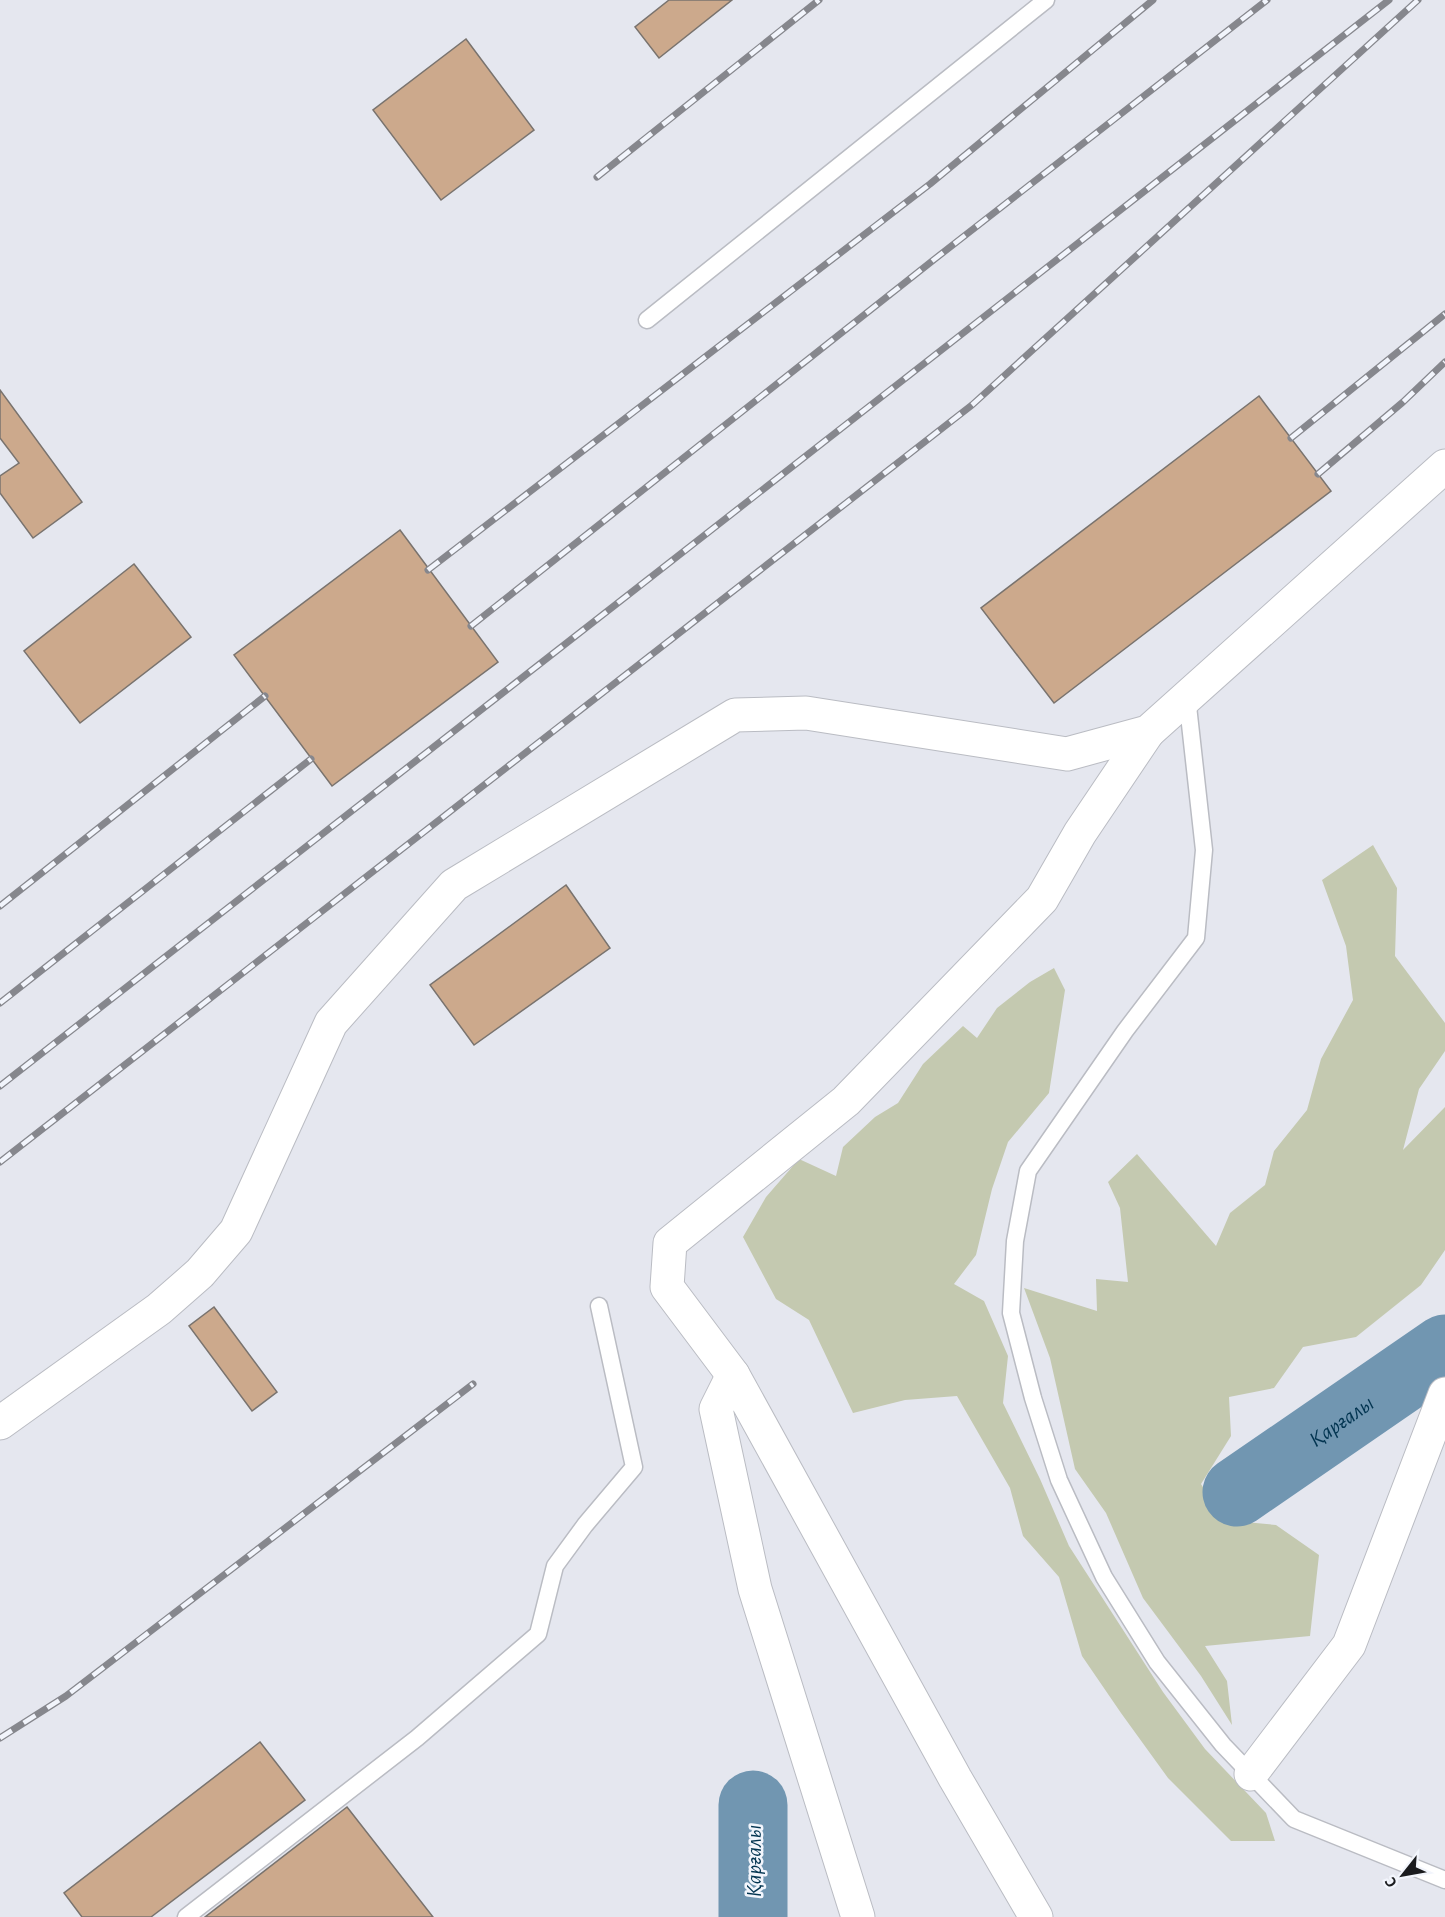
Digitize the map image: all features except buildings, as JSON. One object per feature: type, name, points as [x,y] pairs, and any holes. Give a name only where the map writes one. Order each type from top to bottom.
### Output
[{"type":"street","points":[[1036,1917],[955,1778],[733,1375],[667,1287],[670,1243],[846,1101],[1041,899],[1080,833],[1148,732],[1445,466]]},
{"type":"street","points":[[0,1423],[159,1309],[200,1274],[236,1231],[331,1023],[454,885],[735,715],[806,714],[1067,754],[1148,732]]},
{"type":"street","points":[[733,1375],[716,1409],[754,1589],[858,1917]]},
{"type":"street","points":[[1251,1774],[1349,1645],[1445,1394]]},
{"type":"lane","points":[[647,320],[1046,0]]},
{"type":"lane","points":[[1187,697],[1204,850],[1196,938],[1125,1031],[1028,1171],[1015,1241],[1011,1313],[1059,1480],[1104,1577],[1156,1662],[1222,1745],[1294,1819],[1445,1880]]},
{"type":"lane","points":[[186,1917],[417,1738],[538,1634],[555,1566],[585,1525],[634,1467],[599,1306]]},
{"type":"green space","points":[[1373,845],[1397,888],[1395,956],[1445,1023],[1445,1051],[1419,1089],[1403,1150],[1445,1107],[1445,1250],[1421,1285],[1356,1337],[1303,1347],[1274,1388],[1229,1397],[1231,1436],[1201,1484],[1223,1520],[1276,1525],[1319,1555],[1310,1636],[1205,1646],[1227,1681],[1232,1725],[1201,1676],[1143,1598],[1106,1513],[1075,1469],[1050,1358],[1024,1288],[1097,1311],[1096,1279],[1128,1282],[1120,1208],[1108,1182],[1137,1154],[1216,1246],[1230,1213],[1265,1185],[1274,1151],[1307,1110],[1321,1059],[1353,1000],[1346,946],[1322,880]]},
{"type":"green space","points":[[1054,968],[1065,990],[1049,1093],[1008,1142],[992,1189],[976,1255],[954,1284],[984,1301],[1008,1356],[1003,1403],[1069,1546],[1163,1692],[1205,1749],[1266,1813],[1275,1841],[1231,1841],[1168,1778],[1121,1713],[1082,1656],[1059,1577],[1023,1536],[1010,1488],[957,1396],[905,1400],[853,1413],[809,1320],[776,1299],[743,1237],[766,1197],[799,1159],[836,1176],[843,1147],[875,1117],[898,1103],[923,1064],[963,1026],[977,1038],[997,1008],[1030,982]]},
{"type":"waterway","name":"Қарғалы","points":[[1237,1492],[1445,1349]]},
{"type":"waterway","name":"Қарғалы","points":[[753,1805],[753,1917]]},
{"type":"railway","points":[[597,177],[819,0]]},
{"type":"railway","points":[[428,570],[930,184],[1153,0]]},
{"type":"railway","points":[[471,626],[936,258],[1267,0]]},
{"type":"railway","points":[[0,1086],[1389,0]]},
{"type":"railway","points":[[0,1162],[972,405],[1418,0]]},
{"type":"railway","points":[[1291,438],[1445,314]]},
{"type":"railway","points":[[1318,474],[1403,402],[1445,362]]},
{"type":"railway","points":[[0,906],[265,696]]},
{"type":"railway","points":[[0,1003],[311,759]]},
{"type":"railway","points":[[0,1738],[66,1696],[473,1384]]}]
